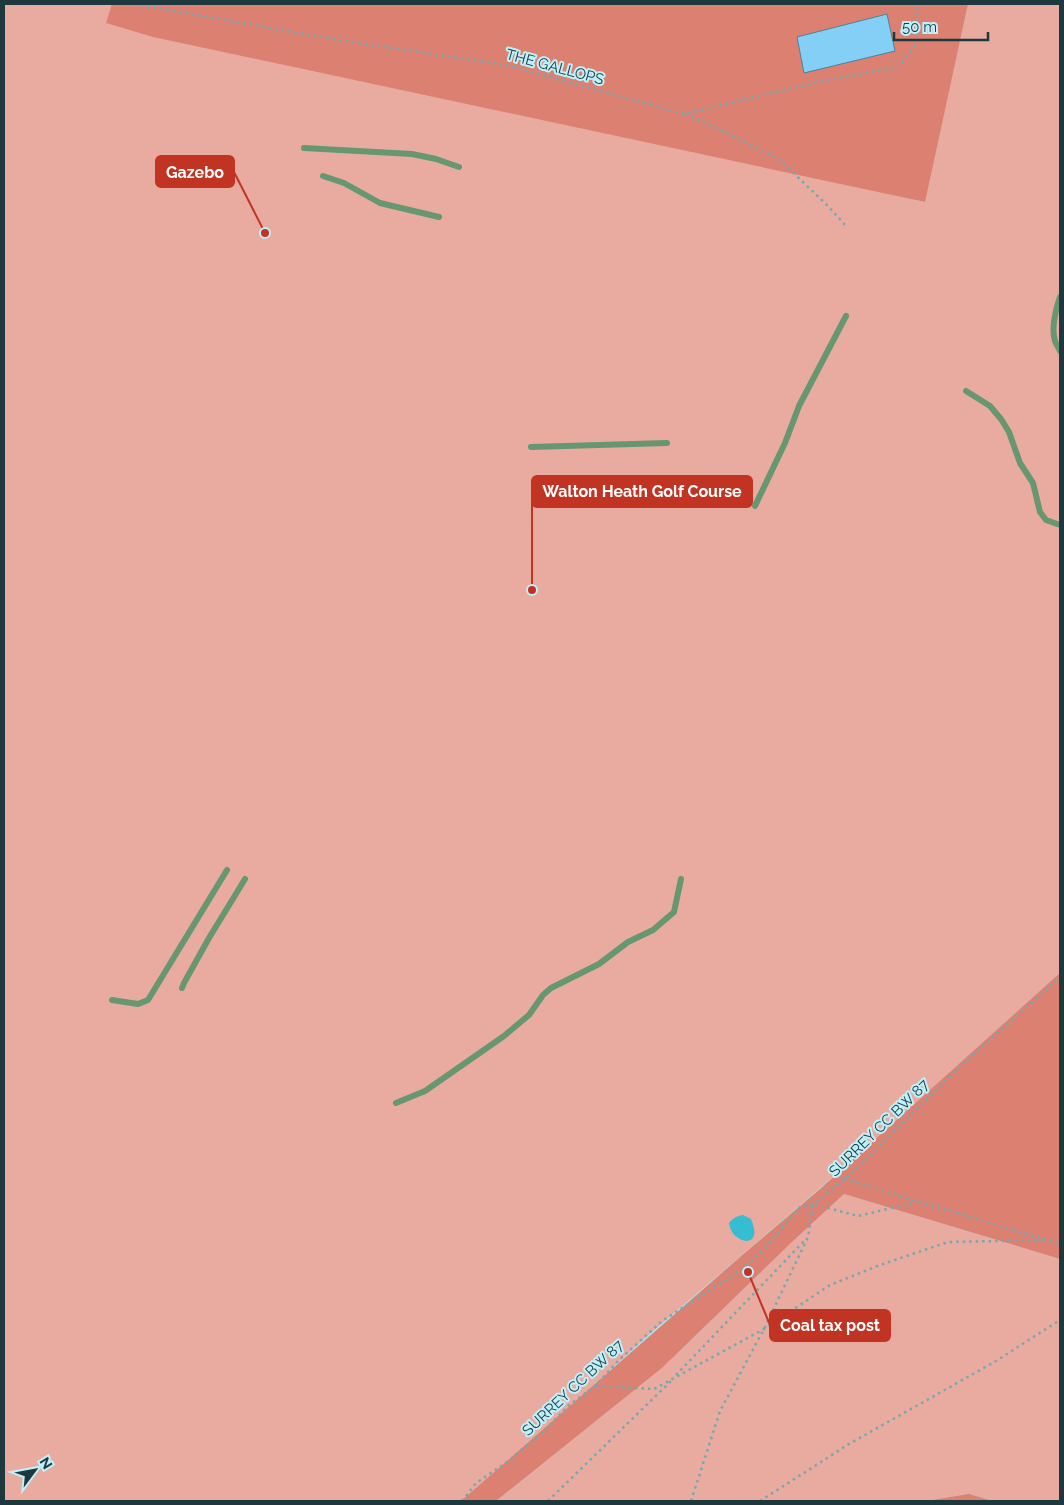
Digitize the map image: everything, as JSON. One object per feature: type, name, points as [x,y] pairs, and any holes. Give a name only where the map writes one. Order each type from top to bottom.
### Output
[{"type":"lane","points":[[304,148],[412,154],[436,159],[459,167]]},
{"type":"lane","points":[[323,176],[344,183],[380,203],[439,217]]},
{"type":"lane","points":[[1060,297],[1054,321],[1054,340],[1060,351]]},
{"type":"lane","points":[[755,506],[785,444],[799,406],[846,316]]},
{"type":"lane","points":[[966,391],[990,406],[1001,419],[1009,432],[1020,463],[1033,483],[1040,512],[1046,520],[1060,525]]},
{"type":"lane","points":[[531,447],[667,443]]},
{"type":"lane","points":[[112,1000],[138,1004],[148,1000],[227,870]]},
{"type":"lane","points":[[182,988],[208,938],[244,879]]},
{"type":"lane","points":[[396,1104],[425,1091],[504,1036],[530,1015],[543,995],[551,988],[599,964],[628,942],[654,930],[674,912],[681,879]]},
{"type":"path","name":"THE GALLOPS","points":[[134,4],[339,40],[506,65],[684,114],[822,81],[898,68],[916,43],[917,4]]},
{"type":"path","points":[[684,114],[779,159],[846,226]]},
{"type":"path","name":"SURREY CC BW 87","points":[[462,1501],[476,1483],[542,1433],[568,1406],[595,1386],[662,1321],[744,1268],[766,1247],[800,1207],[813,1204],[850,1175],[958,1068],[1060,977]]},
{"type":"path","points":[[844,1179],[1060,1244]]},
{"type":"path","points":[[691,1501],[720,1412],[764,1329],[808,1237],[813,1204],[858,1216],[916,1202]]},
{"type":"path","points":[[548,1501],[674,1378],[808,1237]]},
{"type":"path","points":[[595,1386],[654,1389],[764,1329],[830,1285],[880,1265],[948,1242],[1048,1240]]},
{"type":"path","points":[[760,1501],[849,1444],[996,1361],[1060,1320]]},
{"type":"shaded area","points":[[4,4],[113,4],[924,202],[968,4],[1060,4],[1060,977],[840,1171],[645,1338],[524,1449],[462,1501],[4,1501]]},
{"type":"shaded area","points":[[112,4],[968,4],[925,202],[153,37],[106,23]]},
{"type":"shaded area","points":[[1060,973],[1060,1259],[844,1194],[662,1368],[496,1501],[461,1501],[820,1189]]},
{"type":"shaded area","points":[[844,1194],[1060,1259],[1060,1501],[993,1501],[968,1494],[926,1501],[496,1501],[662,1368]]},
{"type":"shaded area","points":[[968,1494],[993,1501],[926,1501]]},
{"type":"water","points":[[743,1215],[751,1219],[754,1236],[751,1240],[746,1241],[735,1236],[731,1230],[729,1223]]},
{"type":"building","points":[[887,14],[895,51],[804,73],[797,37]]},
{"type":"place","name":"Gazebo","points":[[265,233]]},
{"type":"place","name":"Walton Heath Golf Course","points":[[532,590]]},
{"type":"place","name":"Coal tax post","points":[[748,1272]]}]
